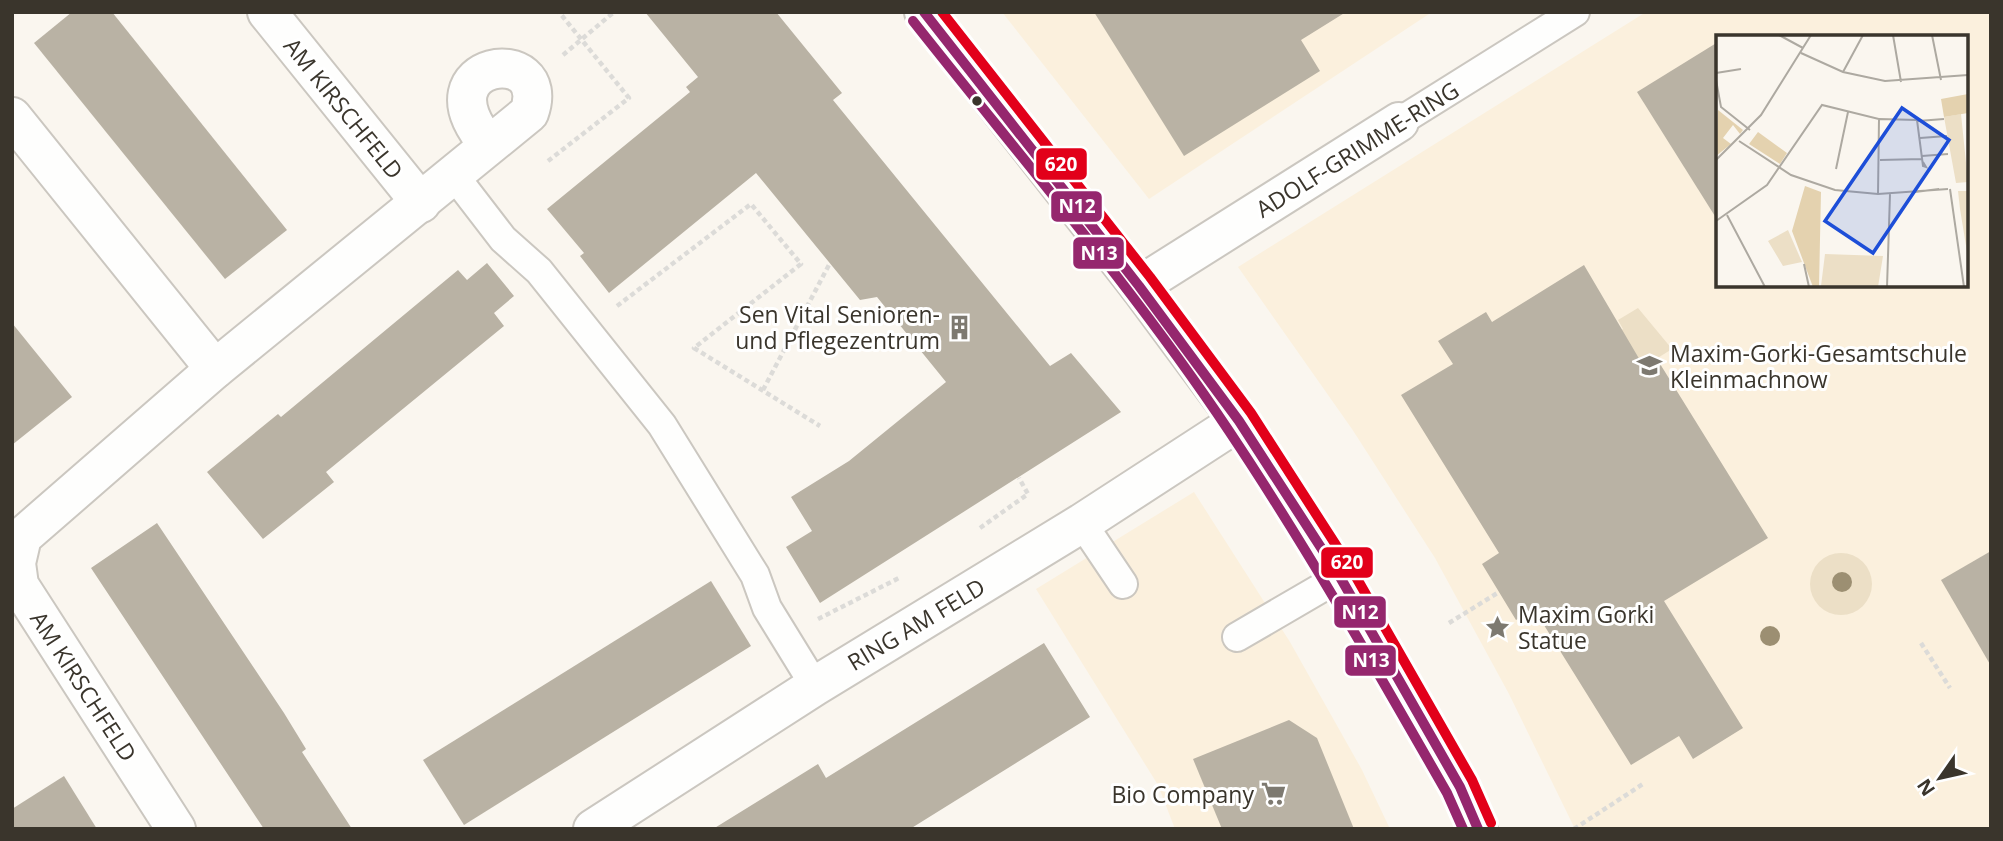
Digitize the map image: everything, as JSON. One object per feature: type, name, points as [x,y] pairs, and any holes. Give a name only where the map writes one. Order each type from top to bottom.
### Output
[{"type":"street","name":"AM KIRSCHFELD","points":[[267,12],[421,203]]},
{"type":"street","points":[[924,12],[1139,286],[1239,421],[1340,577],[1460,787],[1478,829]]},
{"type":"street","points":[[488,144],[474,128],[466,108],[469,89],[482,72],[498,66],[517,71],[530,83]]},
{"type":"street","name":"AM KIRSCHFELD","points":[[176,829],[19,585],[16,563],[17,531],[529,113],[535,97],[530,83]]},
{"type":"street","points":[[12,117],[215,369]]},
{"type":"street","name":"ADOLF-GRIMME-RING","points":[[1139,286],[1399,122]]},
{"type":"street","name":"RING AM FELD","points":[[593,829],[815,686],[1082,523],[1239,421]]},
{"type":"lane","name":"ADOLF-GRIMME-RING","points":[[1399,122],[1575,12]]},
{"type":"lane","points":[[453,174],[503,239],[539,271],[662,425],[751,568],[768,608],[815,686]]},
{"type":"lane","points":[[1082,523],[1123,584]]},
{"type":"lane","points":[[1237,637],[1340,577]]},
{"type":"path","points":[[541,166],[628,98],[559,12]]},
{"type":"path","points":[[530,83],[614,12]]},
{"type":"path","points":[[608,313],[751,204],[801,264],[694,348],[820,426]]},
{"type":"path","points":[[763,390],[830,263]]},
{"type":"path","points":[[972,534],[1028,494],[1019,478]]},
{"type":"path","points":[[812,623],[904,575]]},
{"type":"path","points":[[1449,624],[1499,592]]},
{"type":"path","points":[[1921,643],[1950,688]]},
{"type":"path","points":[[1574,829],[1643,785]]},
{"type":"shaded area","points":[[1002,12],[1432,12],[1149,199]]},
{"type":"shaded area","name":"Maxim-Gorki-Gesamtschule Kleinmachnow","points":[[1646,12],[1991,12],[1991,829],[1575,829],[1509,694],[1435,558],[1352,429],[1238,267]]},
{"type":"shaded area","points":[[1638,308],[1672,349],[1554,423],[1532,385],[1623,329],[1618,320]]},
{"type":"shaded area","points":[[1194,492],[1290,642],[1362,770],[1390,829],[1175,829],[1158,785],[1036,589]]},
{"type":"shaded area","points":[[1835,553],[1847,553],[1863,562],[1870,572],[1870,596],[1863,606],[1847,615],[1835,615],[1824,610],[1815,601],[1810,590],[1810,578],[1815,567],[1824,558]]},
{"type":"building","points":[[72,12],[112,12],[287,230],[225,279],[34,43]]},
{"type":"building","name":"Sen Vital Senioren- und Pflegezentrum","points":[[645,12],[776,12],[842,93],[833,100],[1050,366],[1071,353],[1121,412],[820,603],[786,547],[812,531],[791,497],[849,461],[946,382],[877,297],[860,300],[756,173],[609,293],[580,256],[584,253],[547,209],[690,92],[686,87],[698,77]]},
{"type":"building","points":[[1094,12],[1346,12],[1301,40],[1320,71],[1184,156]]},
{"type":"building","points":[[1716,43],[1716,218],[1637,92]]},
{"type":"building","points":[[487,263],[514,296],[494,313],[504,326],[326,472],[334,482],[263,539],[207,472],[278,414],[281,417],[458,270],[467,280]]},
{"type":"building","points":[[1584,265],[1644,367],[1657,359],[1768,538],[1664,601],[1743,728],[1693,759],[1679,736],[1631,765],[1534,609],[1516,620],[1482,564],[1499,553],[1401,395],[1453,364],[1438,341],[1486,312],[1492,322]]},
{"type":"building","points":[[12,323],[72,397],[12,445]]},
{"type":"building","points":[[157,523],[284,713],[306,749],[302,752],[352,829],[264,829],[91,568]]},
{"type":"building","points":[[1991,551],[1991,666],[1941,580]]},
{"type":"building","points":[[711,581],[751,646],[464,825],[423,760]]},
{"type":"building","points":[[1044,643],[1090,717],[910,829],[713,829],[818,764],[826,778]]},
{"type":"building","name":"Bio Company","points":[[1289,720],[1317,738],[1354,829],[1222,829],[1193,759]]},
{"type":"building","points":[[64,776],[97,829],[12,829],[12,809]]},
{"type":"transit line","name":"N12","points":[[924,12],[1139,286],[1239,421],[1340,577],[1460,787],[1478,829]]},
{"type":"transit line","name":"620","points":[[942,12],[1150,277],[1251,413],[1352,570],[1472,780],[1491,823]]},
{"type":"transit line","name":"N13","points":[[913,21],[1075,223],[1193,378],[1287,520],[1341,610],[1447,793],[1463,829]]},
{"type":"place","name":"Sen Vital Senioren- und Pflegezentrum","points":[[960,327]]},
{"type":"place","name":"Maxim-Gorki-Gesamtschule Kleinmachnow","points":[[1650,366]]},
{"type":"place","name":"Maxim Gorki Statue","points":[[1498,627]]},
{"type":"place","name":"Bio Company","points":[[1274,794]]}]
